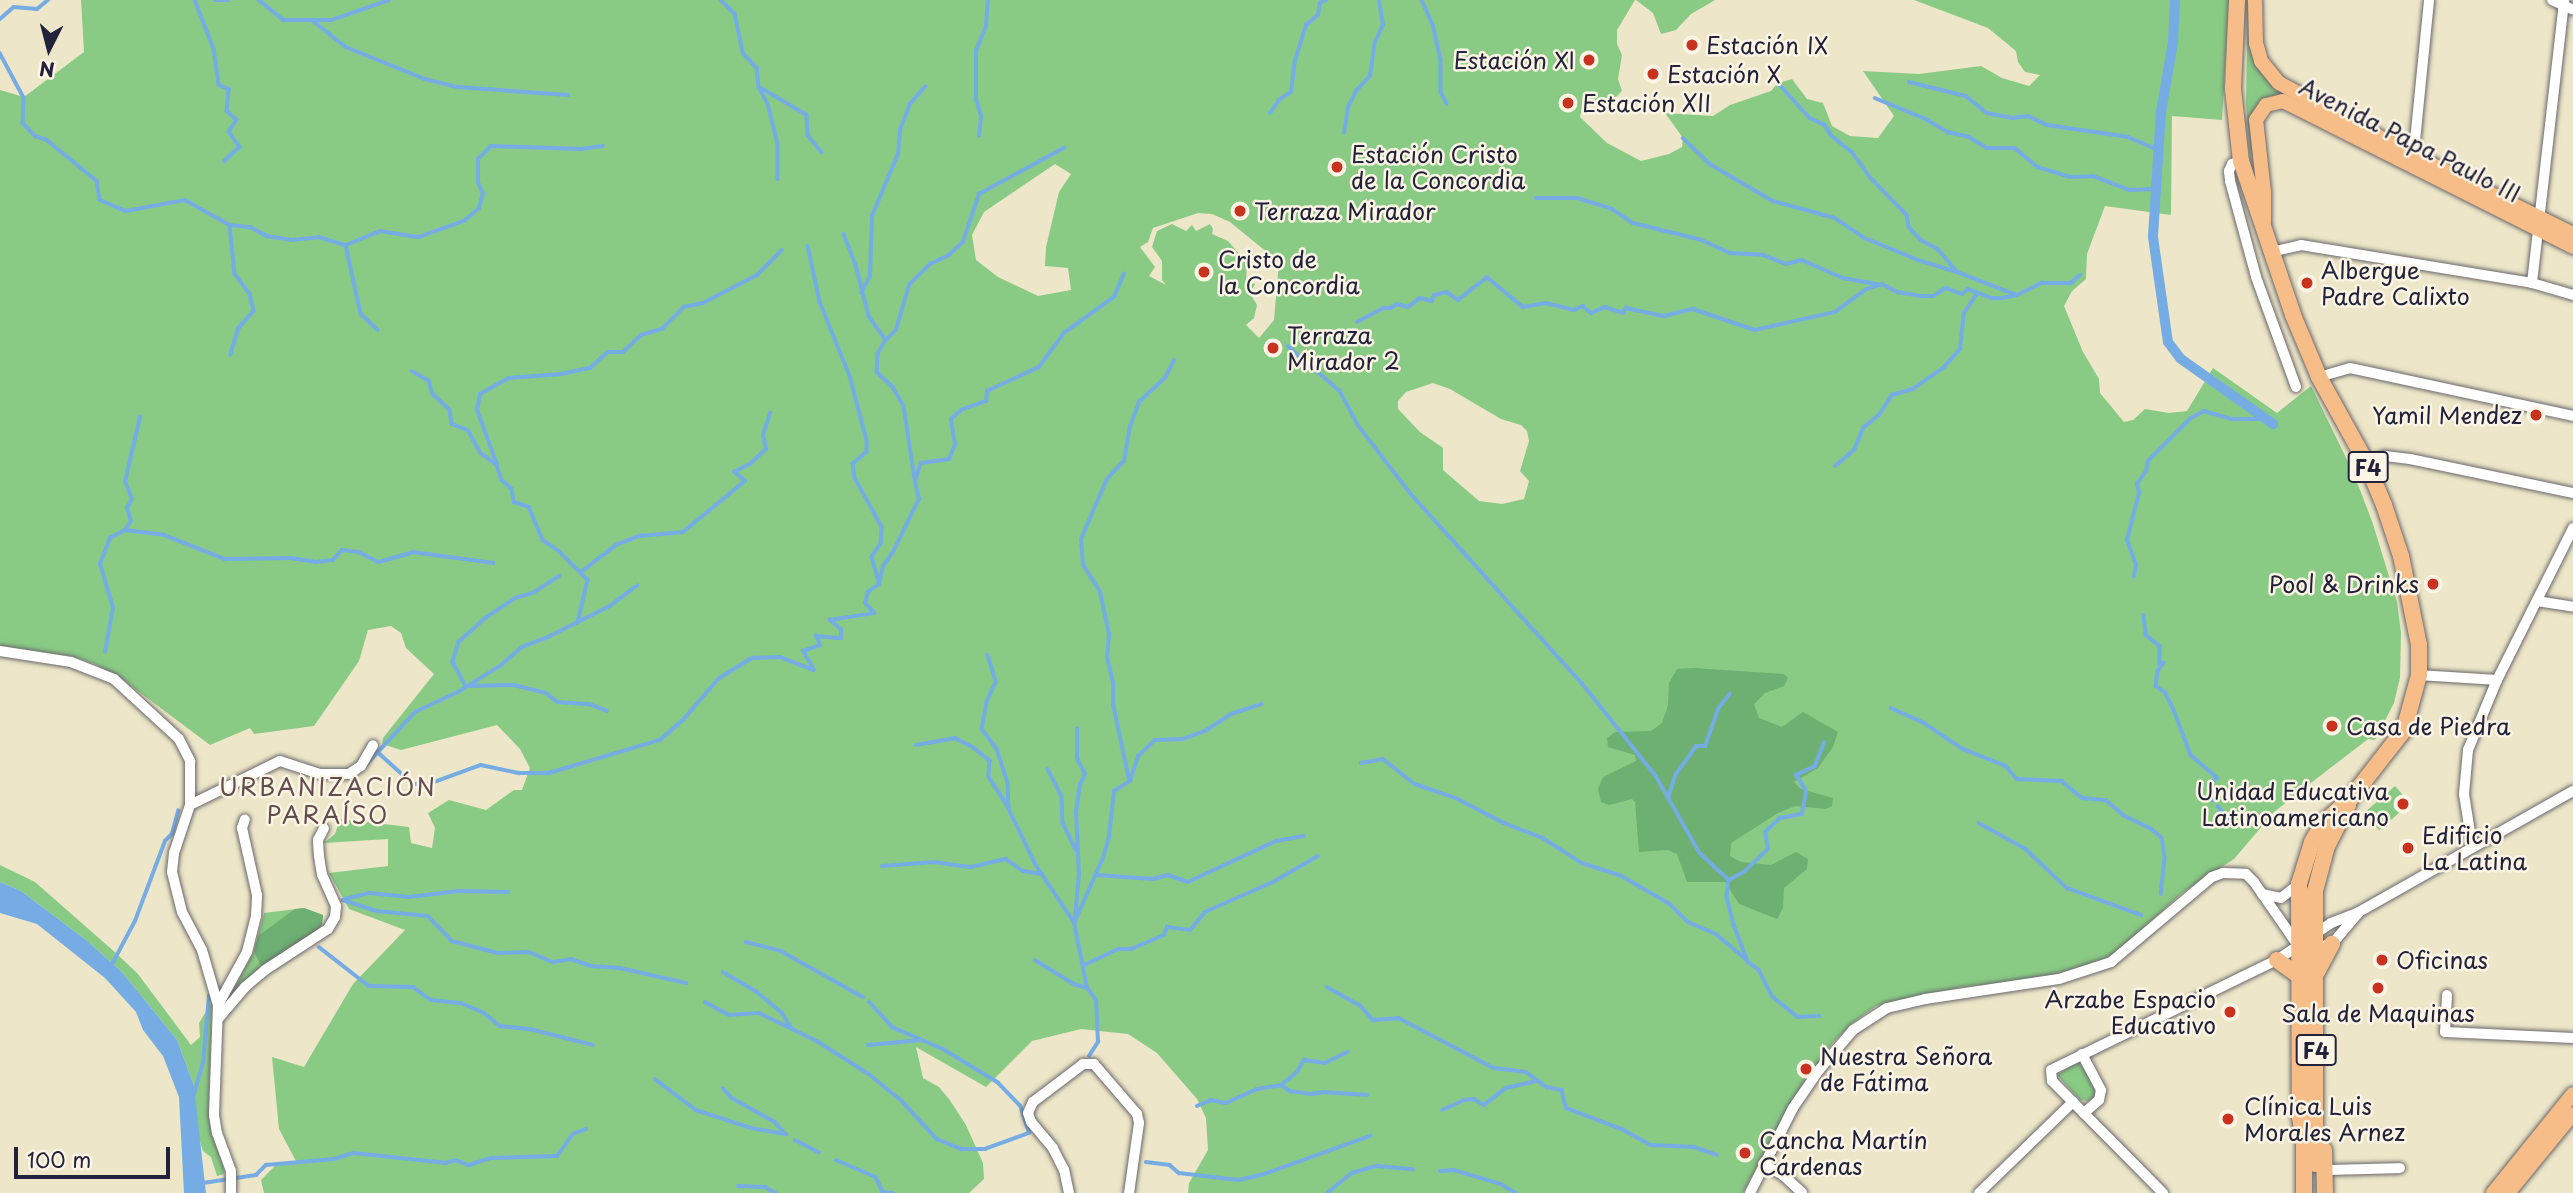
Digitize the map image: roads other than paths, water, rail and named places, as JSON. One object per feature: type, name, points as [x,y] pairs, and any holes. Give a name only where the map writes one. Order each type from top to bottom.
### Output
[{"type":"highway","name":"F4","points":[[2237,0],[2233,89],[2241,160],[2293,315],[2319,377],[2366,462],[2401,556],[2416,625],[2419,675],[2404,730],[2350,799],[2331,835],[2319,871],[2315,891],[2315,943],[2307,977],[2299,1059],[2304,1193]]},
{"type":"highway","name":"F4","points":[[2315,943],[2299,884],[2307,853],[2323,823],[2350,799]]},
{"type":"highway","points":[[2277,960],[2307,977],[2315,943]]},
{"type":"highway","name":"F4","points":[[2307,977],[2316,1059],[2318,1121],[2315,1193]]},
{"type":"highway","points":[[2299,1059],[2316,1059]]},
{"type":"highway","points":[[2299,1080],[2316,1079]]},
{"type":"highway","points":[[2295,1193],[2295,1142],[2300,1117]]},
{"type":"highway","points":[[2318,1121],[2323,1142],[2325,1193]]},
{"type":"main road","name":"Avenida Papa Paulo III","points":[[2255,0],[2256,43],[2269,74],[2290,90],[2413,161]]},
{"type":"main road","name":"Avenida Papa Paulo III","points":[[2263,231],[2264,192],[2256,120],[2270,103],[2283,101],[2538,223],[2573,247]]},
{"type":"main road","name":"Avenida Papa Paulo III","points":[[2538,223],[2573,234]]},
{"type":"main road","points":[[2493,1193],[2573,1094]]},
{"type":"main road","points":[[2508,1193],[2573,1114]]},
{"type":"street","points":[[2413,161],[2429,0]]},
{"type":"street","points":[[2532,283],[2567,5],[2552,0]]},
{"type":"street","points":[[2241,160],[2232,164],[2229,171],[2230,181],[2256,277],[2296,387]]},
{"type":"street","points":[[2271,252],[2301,245],[2532,283],[2573,295]]},
{"type":"street","points":[[2275,329],[2293,315]]},
{"type":"street","points":[[2319,377],[2350,368],[2573,416]]},
{"type":"street","points":[[2366,462],[2385,456],[2410,459],[2573,493]]},
{"type":"street","points":[[2472,845],[2464,794],[2468,750],[2497,680],[2573,528]]},
{"type":"street","points":[[2537,601],[2573,607]]},
{"type":"street","points":[[0,651],[71,662],[114,679],[179,739],[190,761],[190,805],[174,852],[172,872],[182,912],[202,950],[218,1005],[214,1115],[217,1133],[232,1171],[231,1193]]},
{"type":"street","points":[[2419,675],[2497,680]]},
{"type":"street","points":[[190,805],[280,761],[320,774],[349,774],[360,766],[373,745]]},
{"type":"street","points":[[2163,1193],[2052,1081],[2050,1073],[2053,1067],[2315,943],[2359,912],[2472,845],[2573,790]]},
{"type":"street","points":[[218,1005],[247,952],[256,916],[257,895],[242,828],[246,819]]},
{"type":"street","points":[[219,1020],[245,987],[265,970],[328,929],[335,917],[336,906],[322,875],[319,856],[318,840],[324,828]]},
{"type":"street","points":[[1750,1193],[1793,1108],[1819,1070],[1853,1030],[1887,1007],[2059,979],[2111,962],[2212,877],[2224,873],[2246,874],[2261,893],[2315,943]]},
{"type":"street","points":[[2261,893],[2281,898],[2299,884]]},
{"type":"street","points":[[2315,943],[2346,915],[2359,912]]},
{"type":"street","points":[[2447,995],[2445,1032],[2573,1038]]},
{"type":"street","points":[[2082,1054],[2101,1090],[2098,1100],[2084,1113]]},
{"type":"street","points":[[1069,1193],[1064,1170],[1053,1148],[1031,1122],[1028,1113],[1033,1102],[1083,1064],[1094,1064],[1136,1114],[1139,1123],[1129,1193]]},
{"type":"street","points":[[1979,1193],[2073,1102]]},
{"type":"street","points":[[1763,1164],[1783,1175],[1802,1193]]},
{"type":"street","points":[[2324,1170],[2400,1168]]},
{"type":"water","points":[[0,882],[21,891],[86,940],[122,972],[177,1040],[194,1086],[206,1193],[184,1193],[179,1097],[163,1056],[143,1030],[136,1012],[105,978],[37,924],[0,913]]},
{"type":"waterway","points":[[0,19],[14,7],[37,9],[48,0]]},
{"type":"waterway","points":[[195,0],[214,49],[219,85],[229,89],[227,111],[237,120],[229,132],[240,147],[225,161]]},
{"type":"waterway","points":[[215,0],[228,0]]},
{"type":"waterway","points":[[259,0],[284,20],[332,20],[389,0]]},
{"type":"waterway","points":[[721,0],[735,14],[743,53],[757,68],[759,87],[768,104],[778,144],[778,179]]},
{"type":"waterway","points":[[979,136],[981,116],[976,100],[976,51],[986,26],[988,0]]},
{"type":"waterway","points":[[1270,113],[1279,100],[1291,92],[1295,61],[1306,25],[1318,15],[1320,3],[1326,0]]},
{"type":"waterway","points":[[1344,133],[1348,107],[1356,91],[1370,76],[1375,42],[1383,25],[1379,0]]},
{"type":"waterway","points":[[1422,0],[1433,25],[1441,59],[1441,92],[1447,104]]},
{"type":"waterway","points":[[2175,0],[2173,42],[2161,112],[2153,237],[2168,342],[2181,359],[2273,424]]},
{"type":"waterway","points":[[312,20],[346,47],[425,79],[458,87],[568,95]]},
{"type":"waterway","points":[[0,53],[24,98],[23,123],[35,136],[47,140],[97,181],[100,200],[126,211],[185,200],[230,225],[250,227],[267,236],[292,240],[319,237],[346,245],[380,231],[419,237],[464,221],[479,208],[483,194],[478,183],[478,159],[491,146],[581,149],[603,146]]},
{"type":"waterway","points":[[1909,82],[1966,96],[1987,113],[2012,118],[2028,116],[2047,125],[2128,137],[2158,150]]},
{"type":"waterway","points":[[1778,83],[1810,118],[1825,125],[1832,136],[1852,152],[1871,178],[1907,215],[1909,227],[1921,240],[1938,249],[1957,272],[2017,295]]},
{"type":"waterway","points":[[861,293],[870,276],[872,216],[898,154],[900,130],[910,104],[925,87]]},
{"type":"waterway","points":[[761,88],[807,115],[808,135],[822,152]]},
{"type":"waterway","points":[[1875,98],[1926,119],[1948,132],[1969,137],[1987,148],[2015,148],[2038,167],[2070,177],[2093,176],[2129,190],[2155,189]]},
{"type":"waterway","points":[[1683,138],[1710,164],[1773,201],[1835,218],[1865,238],[1918,260],[1954,271]]},
{"type":"waterway","points":[[886,340],[896,330],[909,285],[930,264],[949,255],[963,242],[979,194],[1064,148]]},
{"type":"waterway","points":[[1536,198],[1577,198],[1612,209],[1633,223],[1702,240],[1730,253],[1763,255],[1786,264],[1802,260],[1843,278],[1876,284]]},
{"type":"waterway","points":[[230,225],[235,274],[250,294],[254,311],[239,328],[231,355]]},
{"type":"waterway","points":[[844,234],[856,265],[869,316],[886,340],[878,354],[877,372],[893,387],[904,406],[915,479]]},
{"type":"waterway","points":[[346,245],[361,314],[378,330]]},
{"type":"waterway","points":[[808,246],[820,302],[850,376],[867,441],[867,452],[853,464],[855,478],[882,527],[881,544],[872,557],[879,581]]},
{"type":"waterway","points":[[497,465],[477,410],[480,394],[509,378],[561,374],[590,368],[608,352],[623,352],[641,335],[662,329],[684,307],[703,303],[757,275],[782,250]]},
{"type":"waterway","points":[[380,754],[413,784],[429,784],[481,765],[519,773],[549,773],[660,740],[684,719],[718,679],[752,658],[780,657],[814,670],[803,651],[820,645],[816,636],[841,638],[841,630],[830,620],[874,613],[865,603],[868,592],[879,584],[883,566],[893,552],[919,499],[915,481],[921,463],[949,459],[955,445],[951,419],[961,410],[986,401],[987,391],[1039,367],[1064,333],[1114,297],[1124,274]]},
{"type":"waterway","points":[[1357,322],[1383,308],[1391,308],[1397,304],[1408,307],[1420,298],[1432,301],[1434,295],[1447,292],[1458,300],[1487,277],[1523,307],[1546,303],[1574,310],[1583,306],[1591,313],[1605,307],[1623,313],[1626,308],[1664,316],[1693,309],[1755,330],[1835,312],[1867,289],[1882,284],[1898,292],[1920,296],[1933,296],[1946,288],[1962,294],[1968,289],[1992,298],[2002,298],[2017,295],[2042,283],[2071,283],[2080,275]]},
{"type":"waterway","points":[[1835,466],[1854,450],[1864,427],[1879,415],[1892,395],[1913,389],[1944,367],[1960,349],[1964,313],[1977,294]]},
{"type":"waterway","points":[[1288,346],[1340,391],[1358,425],[1411,494],[1582,683],[1656,776],[1700,853],[1729,880],[1727,897],[1734,925],[1748,962],[1759,970],[1772,996],[1798,1017],[1819,1016]]},
{"type":"waterway","points":[[1129,780],[1113,704],[1113,683],[1107,658],[1109,634],[1100,592],[1083,565],[1081,539],[1107,479],[1124,461],[1130,427],[1139,402],[1165,378],[1174,360]]},
{"type":"waterway","points":[[412,371],[429,381],[433,394],[450,410],[452,424],[468,430],[481,453],[497,465],[502,480],[512,489],[514,502],[529,507],[543,540],[559,551],[588,580],[578,623]]},
{"type":"waterway","points":[[2134,577],[2136,565],[2127,540],[2139,493],[2137,484],[2146,471],[2148,461],[2191,418],[2204,411],[2232,419],[2267,419]]},
{"type":"waterway","points":[[581,572],[616,545],[640,536],[683,532],[745,481],[734,472],[750,464],[766,449],[763,435],[770,413]]},
{"type":"waterway","points":[[105,652],[113,608],[100,564],[110,538],[125,530],[131,521],[127,508],[132,499],[125,482],[140,417]]},
{"type":"waterway","points":[[125,530],[164,535],[225,559],[291,558],[316,562],[333,560],[342,550],[359,552],[379,562],[413,552],[493,563]]},
{"type":"waterway","points":[[560,576],[534,593],[516,598],[486,618],[459,642],[453,662],[466,686],[514,685],[546,693],[558,702],[589,704],[607,711]]},
{"type":"waterway","points":[[366,765],[415,712],[458,692],[500,666],[522,647],[610,606],[637,586]]},
{"type":"waterway","points":[[2144,615],[2146,635],[2160,646],[2160,664],[2164,663],[2158,671],[2156,686],[2165,692],[2191,755],[2217,778],[2209,786],[2213,800]]},
{"type":"waterway","points":[[988,655],[996,682],[987,702],[982,729],[997,749],[1008,783],[1009,809],[1036,865],[1074,922]]},
{"type":"waterway","points":[[1668,798],[1676,774],[1696,746],[1705,746],[1719,707],[1730,694]]},
{"type":"waterway","points":[[1089,1056],[1098,1042],[1096,1000],[1087,988],[1074,923],[1103,858],[1109,837],[1114,791],[1130,781],[1138,756],[1155,740],[1183,739],[1205,731],[1231,714],[1261,704]]},
{"type":"waterway","points":[[1891,708],[1924,723],[1963,749],[2006,766],[2017,779],[2062,781],[2082,798],[2106,800],[2123,815],[2152,829],[2162,838],[2165,858],[2161,894]]},
{"type":"waterway","points":[[1075,917],[1079,875],[1076,812],[1080,785],[1085,774],[1077,759],[1077,729]]},
{"type":"waterway","points":[[916,745],[955,738],[973,747],[990,761],[989,777],[1009,808]]},
{"type":"waterway","points":[[1729,880],[1745,871],[1768,849],[1765,832],[1780,818],[1802,814],[1806,791],[1796,775],[1815,766],[1824,743]]},
{"type":"waterway","points":[[1361,763],[1383,759],[1415,784],[1456,798],[1504,823],[1543,838],[1582,863],[1620,875],[1670,904],[1688,922],[1716,934],[1746,959]]},
{"type":"waterway","points":[[1048,769],[1062,796],[1063,823],[1076,850]]},
{"type":"waterway","points":[[2218,806],[2229,820]]},
{"type":"waterway","points":[[110,968],[135,921],[165,841],[172,834],[178,811]]},
{"type":"waterway","points":[[1979,823],[2026,849],[2067,888],[2141,915]]},
{"type":"waterway","points":[[1097,875],[1153,879],[1168,875],[1188,882],[1276,841],[1304,836]]},
{"type":"waterway","points":[[1084,965],[1119,949],[1131,949],[1164,935],[1167,927],[1190,930],[1205,912],[1273,882],[1318,856]]},
{"type":"waterway","points":[[882,866],[934,862],[971,867],[1006,859],[1023,871],[1042,874]]},
{"type":"waterway","points":[[345,899],[369,893],[409,897],[459,891],[508,892]]},
{"type":"waterway","points":[[343,900],[377,911],[428,916],[452,941],[498,953],[529,952],[553,962],[571,959],[591,966],[620,968],[686,983]]},
{"type":"waterway","points":[[746,942],[781,951],[863,997]]},
{"type":"waterway","points":[[319,947],[369,986],[413,987],[431,1000],[461,1003],[484,1013],[500,1026],[530,1029],[593,1045]]},
{"type":"waterway","points":[[1035,960],[1074,984],[1087,988]]},
{"type":"waterway","points":[[723,972],[756,991],[782,1013],[791,1027]]},
{"type":"waterway","points":[[1327,987],[1360,1005],[1373,1020],[1399,1018],[1494,1068],[1526,1072],[1547,1087],[1562,1090],[1566,1108],[1622,1129],[1651,1145],[1694,1147],[1717,1155]]},
{"type":"waterway","points":[[194,1094],[203,1062],[209,996]]},
{"type":"waterway","points":[[705,1002],[729,1015],[759,1013],[817,1041],[869,1074],[902,1101],[937,1139],[962,1149],[985,1149],[1029,1133],[1020,1106],[998,1083],[944,1050],[893,1028],[869,1002]]},
{"type":"waterway","points":[[868,1045],[921,1040]]},
{"type":"waterway","points":[[1281,1085],[1297,1072],[1304,1060],[1325,1063],[1348,1052]]},
{"type":"waterway","points":[[655,1079],[696,1110],[751,1128],[786,1134]]},
{"type":"waterway","points":[[1442,1110],[1464,1100],[1474,1099],[1484,1105],[1506,1088],[1537,1081]]},
{"type":"waterway","points":[[1197,1106],[1211,1100],[1226,1103],[1257,1089],[1281,1085],[1290,1091],[1312,1094],[1323,1092],[1367,1095]]},
{"type":"waterway","points":[[723,1088],[732,1098],[775,1122],[783,1131]]},
{"type":"waterway","points":[[203,1183],[256,1175],[266,1165],[334,1159],[354,1153],[446,1163],[455,1160],[469,1165],[491,1158],[557,1156],[573,1134],[586,1129]]},
{"type":"waterway","points":[[1146,1162],[1170,1165],[1179,1173],[1239,1180],[1264,1174],[1370,1136]]},
{"type":"waterway","points":[[795,1140],[819,1152]]},
{"type":"waterway","points":[[836,1160],[876,1177],[883,1192],[893,1193]]},
{"type":"waterway","points":[[1327,1193],[1352,1173],[1377,1166],[1413,1169]]},
{"type":"waterway","points":[[1440,1171],[1454,1170],[1501,1184],[1516,1193]]},
{"type":"waterway","points":[[738,1186],[765,1187],[776,1193]]},
{"type":"place","name":"Estación IX","points":[[1692,45]]},
{"type":"place","name":"Estación XI","points":[[1589,60]]},
{"type":"place","name":"Estación X","points":[[1653,74]]},
{"type":"place","name":"Estación XII","points":[[1568,103]]},
{"type":"place","name":"Estación Cristo de la Concordia","points":[[1337,167]]},
{"type":"place","name":"Terraza Mirador","points":[[1240,211]]},
{"type":"place","name":"Cristo de la Concordia","points":[[1204,272]]},
{"type":"place","name":"Albergue Padre Calixto","points":[[2307,283]]},
{"type":"place","name":"Terraza Mirador 2","points":[[1273,348]]},
{"type":"place","name":"Yamil Mendez","points":[[2536,415]]},
{"type":"place","name":"Pool & Drinks","points":[[2433,584]]},
{"type":"place","name":"Casa de Piedra","points":[[2332,726]]},
{"type":"place","name":"Unidad Educativa Latinoamericano","points":[[2403,804]]},
{"type":"place","name":"Edificio La Latina","points":[[2408,848]]},
{"type":"place","name":"Oficinas","points":[[2382,960]]},
{"type":"place","name":"Sala de Maquinas","points":[[2378,988]]},
{"type":"place","name":"Arzabe Espacio Educativo","points":[[2230,1012]]},
{"type":"place","name":"Nuestra Señora de Fátima","points":[[1806,1069]]},
{"type":"place","name":"Clínica Luis Morales Arnez","points":[[2228,1119]]},
{"type":"place","name":"Cancha Martín Cárdenas","points":[[1745,1153]]},
{"type":"district","name":"URBANIZACIÓN PARAÍSO","points":[[328,801]]}]
